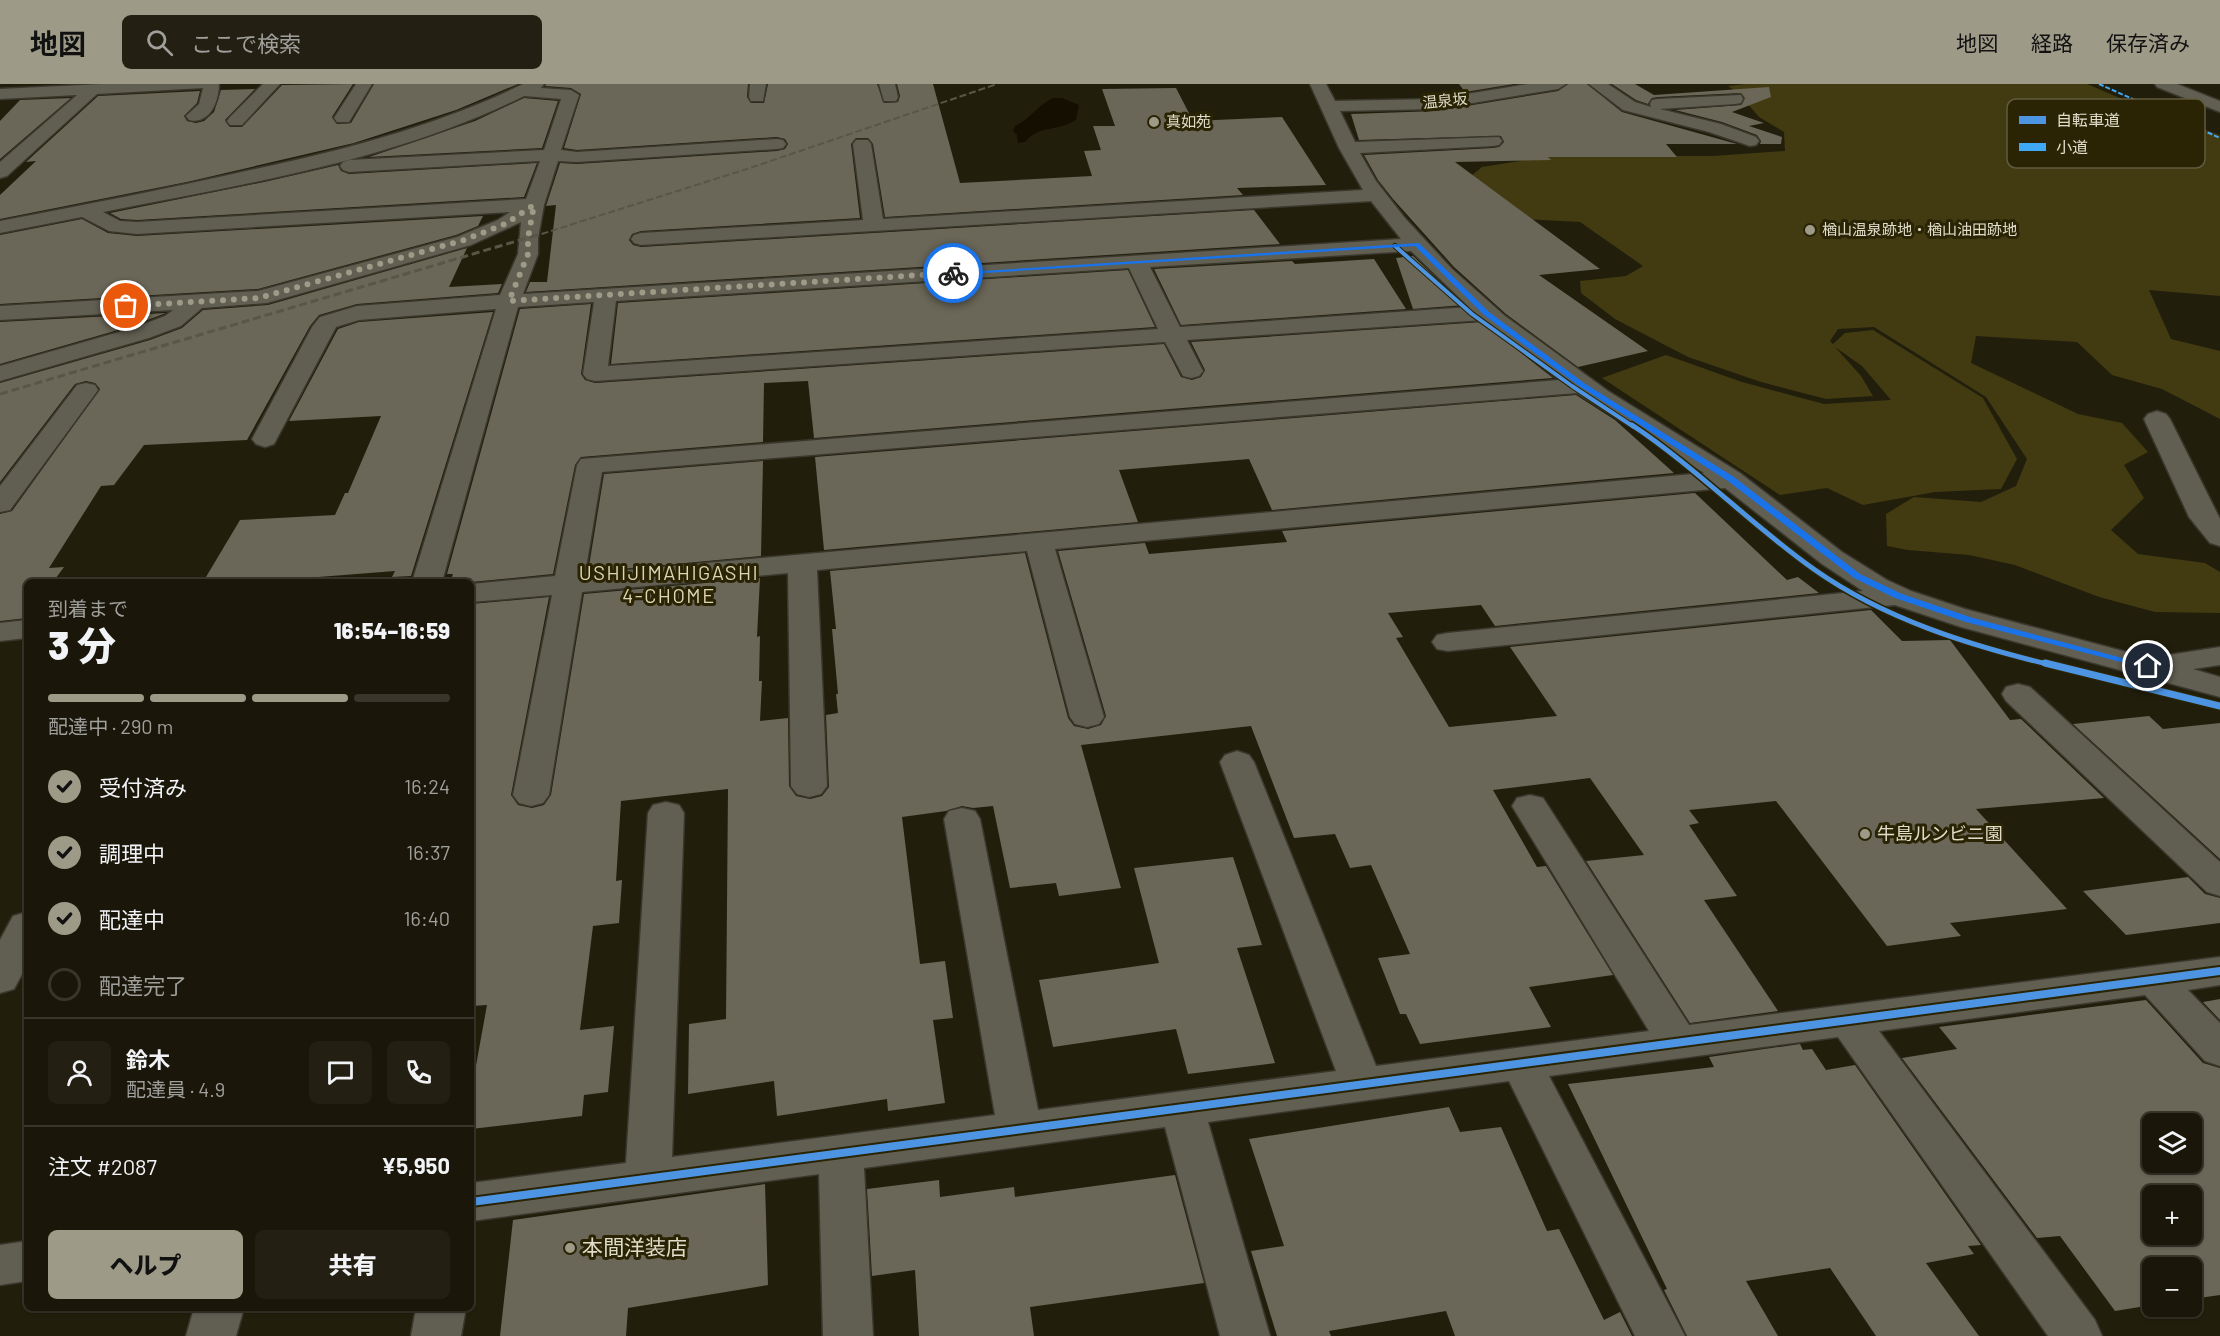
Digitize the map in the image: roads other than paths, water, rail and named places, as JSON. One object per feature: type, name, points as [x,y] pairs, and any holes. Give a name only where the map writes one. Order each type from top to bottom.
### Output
[{"type":"street","points":[[0,92],[8,84]]},
{"type":"street","points":[[0,92],[201,84]]},
{"type":"street","points":[[195,116],[205,110],[211,84]]},
{"type":"street","points":[[236,121],[247,107],[256,102],[272,84]]},
{"type":"street","points":[[343,118],[364,84]]},
{"type":"street","name":"温泉坂","points":[[1324,95],[1436,104],[1558,84]]},
{"type":"street","points":[[1597,84],[1629,106],[1715,128],[1750,141]]},
{"type":"street","points":[[2163,84],[2200,99]]},
{"type":"street","points":[[0,227],[324,160],[435,127],[529,88],[571,94],[534,205],[528,238],[528,254],[509,301],[428,579]]},
{"type":"street","points":[[4,164],[92,90]]},
{"type":"street","points":[[1324,95],[1348,148],[1376,195],[1417,244],[1486,313],[1582,385],[1731,479],[1857,576],[1898,596],[1969,620],[2220,687]]},
{"type":"street","points":[[1629,106],[1735,99]]},
{"type":"street","points":[[2205,101],[2220,107]]},
{"type":"street","points":[[1348,148],[1493,141]]},
{"type":"street","points":[[324,160],[349,166],[550,155],[578,157],[777,144]]},
{"type":"street","points":[[862,144],[874,225]]},
{"type":"street","points":[[641,239],[1376,195]]},
{"type":"street","points":[[84,210],[116,227],[137,228],[534,205]]},
{"type":"street","points":[[0,313],[259,298],[453,244],[505,224],[534,205]]},
{"type":"street","points":[[265,439],[323,327],[328,322],[357,313],[509,301],[1417,244]]},
{"type":"street","points":[[1136,261],[1191,372]]},
{"type":"street","points":[[606,295],[595,374],[1486,313]]},
{"type":"street","points":[[0,374],[141,333],[173,321],[198,302]]},
{"type":"street","points":[[531,795],[590,465],[1582,385]]},
{"type":"street","points":[[0,504],[86,390]]},
{"type":"street","points":[[2157,419],[2204,517],[2220,537]]},
{"type":"street","points":[[474,593],[1731,479]]},
{"type":"street","points":[[1040,543],[1087,717]]},
{"type":"street","points":[[802,564],[809,786]]},
{"type":"street","points":[[1448,642],[1898,596]]},
{"type":"street","points":[[0,632],[24,629]]},
{"type":"street","points":[[2148,666],[2220,657]]},
{"type":"street","points":[[2018,694],[2220,883]]},
{"type":"street","points":[[1237,762],[1362,1084]]},
{"type":"street","points":[[1530,806],[1678,1042]]},
{"type":"street","points":[[648,1179],[666,813]]},
{"type":"street","points":[[962,819],[1020,1130]]},
{"type":"street","points":[[0,979],[24,931]]},
{"type":"street","points":[[474,1202],[2220,971]]},
{"type":"street","points":[[2154,980],[2220,1050]]},
{"type":"street","points":[[1848,1020],[2077,1336]]},
{"type":"street","points":[[1521,1063],[1660,1336]]},
{"type":"street","points":[[1182,1108],[1245,1336]]},
{"type":"street","points":[[841,1154],[848,1336]]},
{"type":"street","points":[[0,1264],[24,1261]]},
{"type":"street","points":[[211,1336],[218,1311]]},
{"type":"street","points":[[436,1336],[440,1311]]},
{"type":"railway","points":[[532,237],[750,168],[997,84]]},
{"type":"railway","points":[[0,394],[537,235]]},
{"type":"place","name":"真如苑","points":[[1154,122]]},
{"type":"place","name":"楢山温泉跡地・楢山油田跡地","points":[[1810,230]]},
{"type":"place","name":"牛島ルンビニ園","points":[[1865,834]]},
{"type":"place","name":"本間洋装店","points":[[570,1248]]},
{"type":"district","name":"USHIJIMAHIGASHI 4-CHOME","points":[[669,584]]}]
